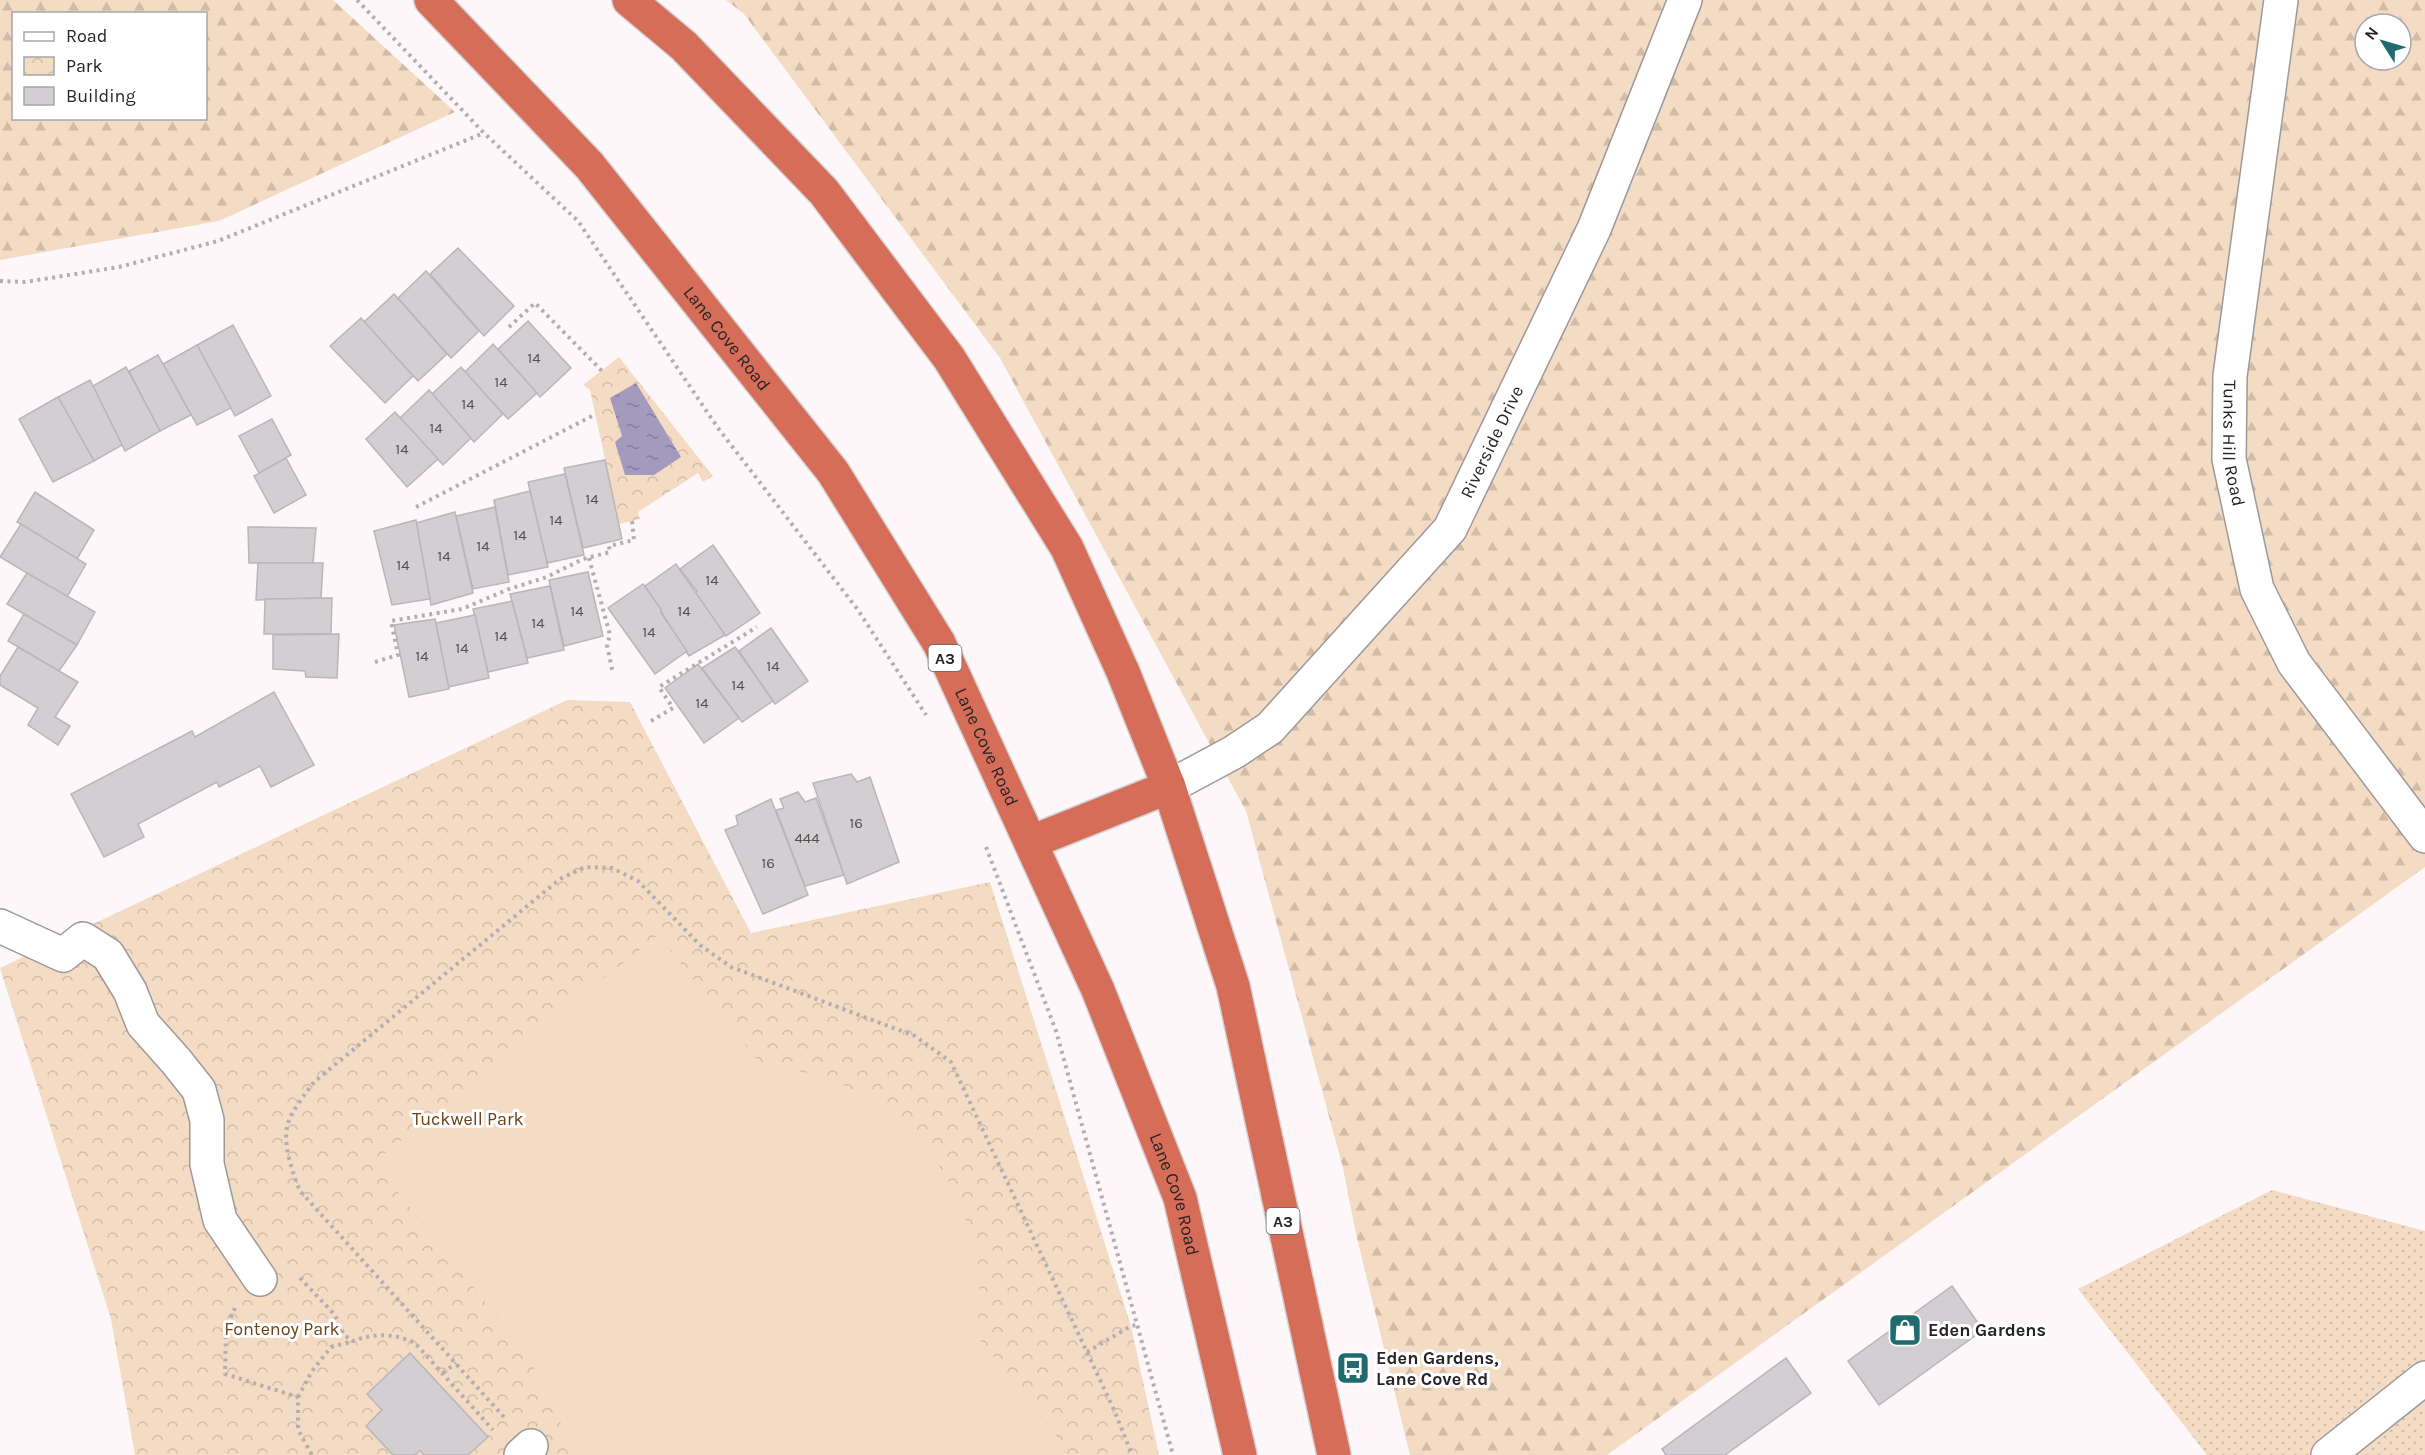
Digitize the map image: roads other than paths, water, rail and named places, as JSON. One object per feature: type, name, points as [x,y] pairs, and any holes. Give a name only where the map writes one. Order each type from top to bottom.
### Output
[{"type":"highway","name":"Lane Cove Road","points":[[431,0],[589,165],[833,472],[939,643],[1098,990],[1180,1198],[1240,1455]]},
{"type":"highway","name":"A3","points":[[629,0],[684,46],[824,192],[950,358],[1067,548],[1123,672],[1169,787],[1233,986],[1334,1455]]},
{"type":"highway","points":[[1031,842],[1169,787]]},
{"type":"street","name":"Riverside Drive","points":[[1169,787],[1234,752],[1270,728],[1450,529],[1594,229],[1685,0]]},
{"type":"street","name":"Tunks Hill Road","points":[[2281,0],[2230,376],[2229,459],[2257,589],[2294,663],[2425,836]]},
{"type":"street","points":[[0,926],[63,955],[83,939],[108,955],[130,991],[142,1024],[199,1090],[207,1120],[207,1164],[220,1220],[260,1279]]},
{"type":"street","points":[[2328,1455],[2425,1378]]},
{"type":"water","points":[[636,383],[681,457],[654,475],[625,475],[615,442],[622,436],[610,398]]},
{"type":"place","name":"Eden Gardens","points":[[1905,1330]]},
{"type":"place","name":"Eden Gardens, Lane Cove Rd","points":[[1353,1368]]},
{"type":"park label","name":"Tuckwell Park","points":[[468,1119]]},
{"type":"park label","name":"Fontenoy Park","points":[[282,1329]]}]
